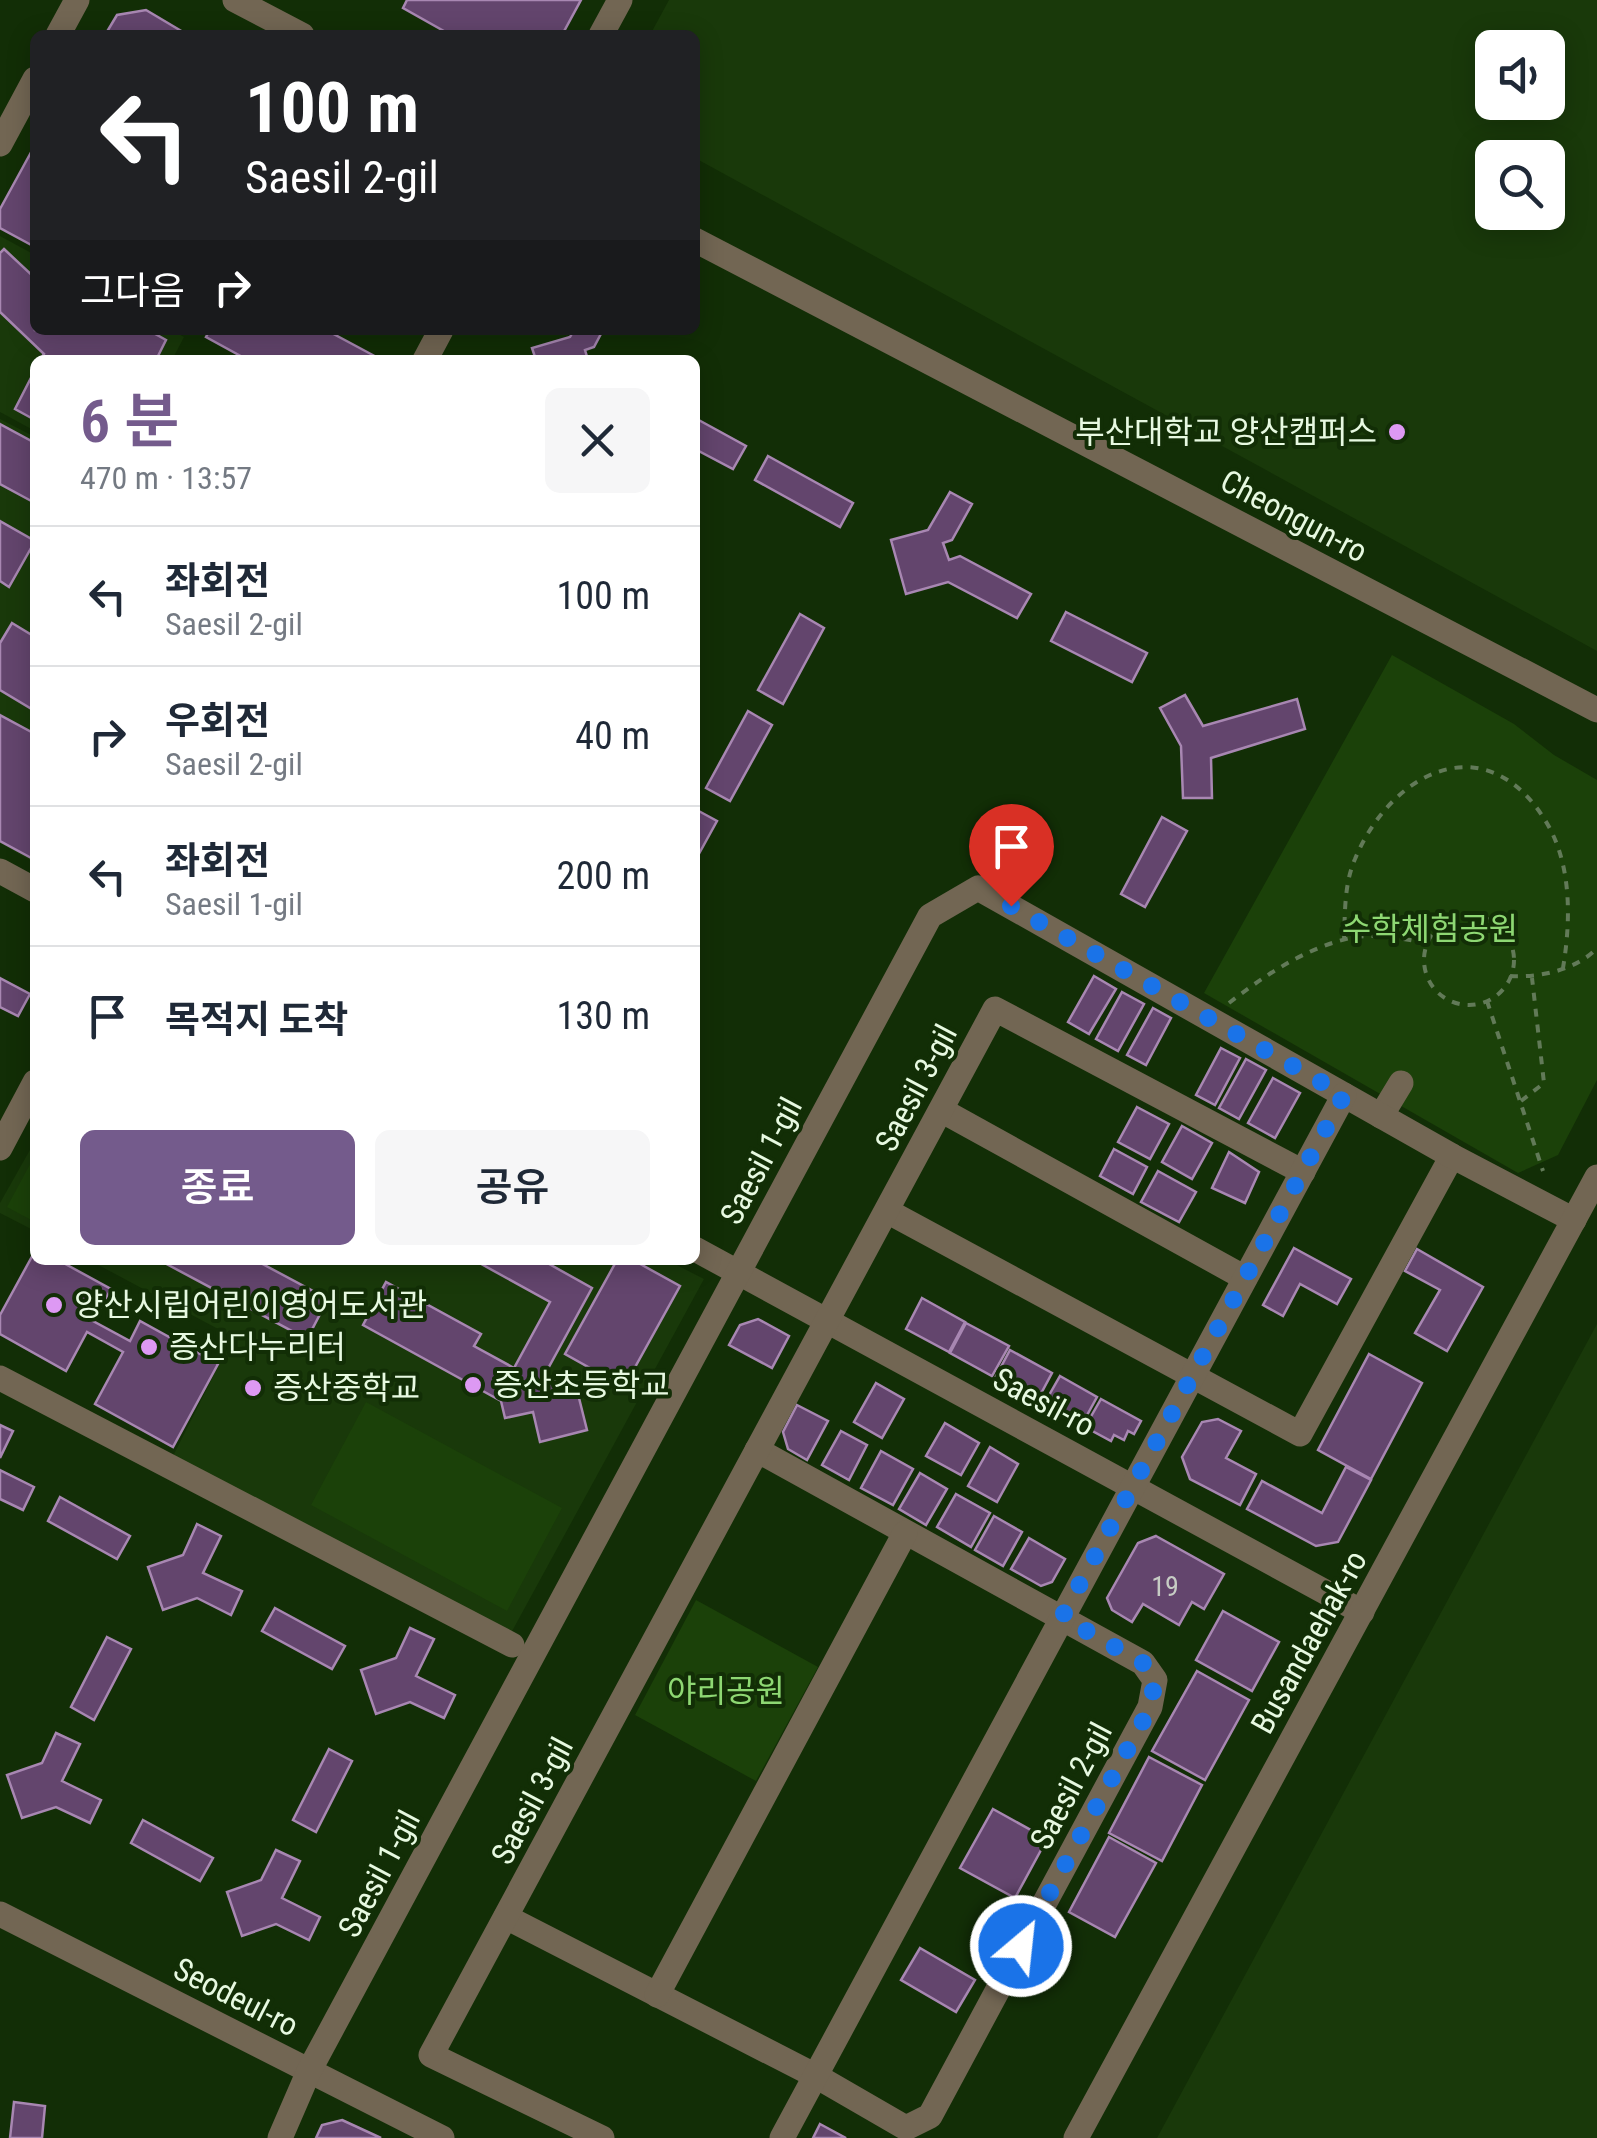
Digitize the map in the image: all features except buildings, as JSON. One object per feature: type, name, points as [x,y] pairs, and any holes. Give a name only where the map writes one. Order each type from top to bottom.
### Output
[{"type":"street","points":[[61,30],[77,0]]},
{"type":"street","points":[[235,0],[292,30]]},
{"type":"street","points":[[604,30],[620,0]]},
{"type":"street","points":[[0,144],[30,88]]},
{"type":"street","name":"Cheongun-ro","points":[[700,243],[1597,710]]},
{"type":"street","points":[[0,871],[30,887]]},
{"type":"street","name":"Saesil 1-gil","points":[[280,2138],[309,2071],[930,916],[978,888],[1452,1156],[1574,1220]]},
{"type":"street","name":"Saesil 3-gil","points":[[602,2138],[431,2055],[995,1010],[1303,1172]]},
{"type":"street","points":[[1381,1116],[1401,1083]]},
{"type":"street","points":[[0,1148],[30,1091]]},
{"type":"street","points":[[782,2138],[1344,1095]]},
{"type":"street","points":[[941,1110],[1245,1278]]},
{"type":"street","points":[[886,1211],[1300,1434],[1452,1156]]},
{"type":"street","name":"Busandaehak-ro","points":[[1076,2138],[1597,1177]]},
{"type":"street","name":"Saesil-ro","points":[[700,1252],[1362,1612]]},
{"type":"street","points":[[0,1378],[512,1646]]},
{"type":"street","points":[[657,1995],[905,1533],[757,1450]]},
{"type":"street","name":"Saesil 2-gil","points":[[816,2076],[906,2128],[930,2116],[1150,1708],[1155,1680],[1143,1663],[905,1533]]},
{"type":"street","name":"Seodeul-ro","points":[[0,1914],[442,2138]]},
{"type":"street","name":"Saesil 3-gil","points":[[506,1918],[816,2076]]},
{"type":"path","points":[[1344,941],[1346,895],[1354,861],[1391,801],[1411,782],[1439,770],[1484,770],[1508,782],[1547,822],[1562,860],[1567,894],[1569,930],[1563,968]]},
{"type":"path","points":[[1460,915],[1489,920],[1509,940],[1513,954],[1510,976],[1498,994],[1486,1001],[1470,1005],[1442,996],[1426,972],[1427,942],[1446,920],[1460,915]]},
{"type":"path","points":[[1226,1005],[1261,978],[1356,937],[1427,942]]},
{"type":"path","points":[[1510,976],[1532,978],[1563,968],[1597,948]]},
{"type":"path","points":[[1520,1102],[1544,1083],[1532,978]]},
{"type":"path","points":[[1486,1001],[1542,1171]]},
{"type":"shaded area","name":"부산대학교 양산캠퍼스","points":[[669,0],[1597,0],[1597,651],[700,161],[700,30],[653,30]]},
{"type":"shaded area","points":[[0,236],[30,252],[30,335],[184,337],[175,355],[30,355],[30,428],[0,412]]},
{"type":"shaded area","points":[[0,419],[30,434],[30,860],[0,843]]},
{"type":"shaded area","points":[[30,1150],[30,1228],[0,1213],[0,1203]]},
{"type":"shaded area","name":"증산초등학교","points":[[98,1265],[677,1265],[704,1279],[510,1635],[173,1456],[233,1337]]},
{"type":"shaded area","points":[[1597,1324],[1597,2138],[1157,2138]]},
{"type":"green space","name":"수학체험공원","points":[[1392,655],[1514,724],[1554,755],[1597,780],[1597,1080],[1558,1155],[1518,1173],[1204,993]]},
{"type":"green space","points":[[30,1164],[30,1219],[7,1207]]},
{"type":"green space","points":[[366,1402],[562,1508],[507,1611],[311,1505]]},
{"type":"green space","name":"야리공원","points":[[696,1600],[818,1667],[756,1781],[635,1715]]},
{"type":"place","name":"부산대학교 양산캠퍼스","points":[[1397,432]]},
{"type":"place","name":"양산시립어린이영어도서관","points":[[54,1305]]},
{"type":"place","name":"증산다누리터","points":[[149,1347]]},
{"type":"place","name":"증산초등학교","points":[[473,1385]]},
{"type":"place","name":"증산중학교","points":[[253,1388]]},
{"type":"route","points":[[1011,906],[1344,1095],[1062,1617],[1143,1663],[1155,1680],[1150,1708],[1021,1946]]}]
